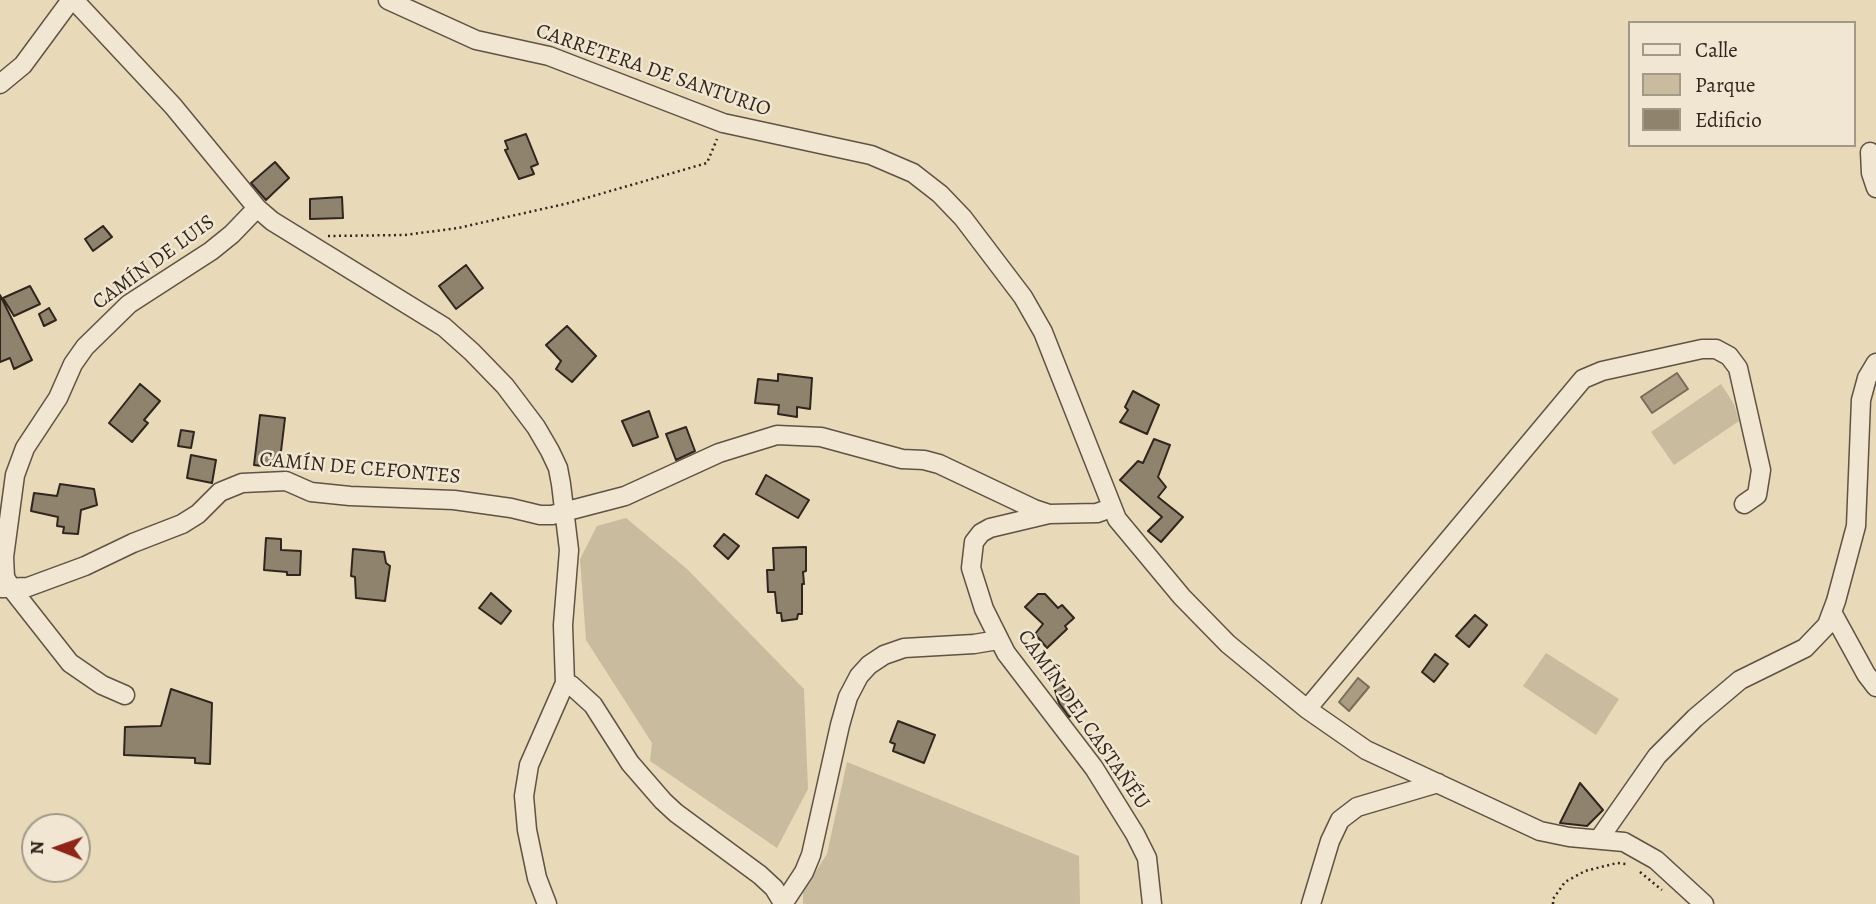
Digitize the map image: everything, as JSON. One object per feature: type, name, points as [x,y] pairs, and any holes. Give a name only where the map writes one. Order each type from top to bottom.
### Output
[{"type":"street","points":[[0,84],[23,65],[73,0],[173,106],[257,208],[272,221],[444,327],[505,386],[536,427],[558,468],[569,550],[563,625],[565,684],[533,755],[524,784],[527,830],[537,878],[547,904]]},
{"type":"street","name":"CARRETERA DE SANTURIO","points":[[388,0],[476,40],[549,56],[723,123],[871,155],[913,173],[940,194],[963,218],[1023,297],[1043,332],[1111,508],[1182,597],[1228,644],[1307,709],[1366,750],[1540,831],[1569,838],[1624,842],[1656,860],[1704,904]]},
{"type":"street","points":[[1870,152],[1871,173],[1876,188]]},
{"type":"street","name":"CAMÍN DE LUIS","points":[[5,588],[4,557],[15,475],[25,448],[58,398],[73,364],[92,340],[130,304],[211,251],[257,208]]},
{"type":"street","points":[[1307,709],[1583,379],[1602,371],[1702,349],[1716,349],[1729,356],[1738,368],[1761,470],[1757,495],[1744,504]]},
{"type":"street","points":[[1599,839],[1657,756],[1695,718],[1740,680],[1805,648],[1827,625],[1856,526],[1861,400],[1867,377],[1876,363]]},
{"type":"street","name":"CAMÍN DE CEFONTES","points":[[5,588],[28,587],[108,556],[132,542],[182,523],[198,514],[220,492],[242,483],[279,481],[311,492],[454,500],[540,515],[564,512],[625,496],[719,453],[777,435],[801,435],[843,442],[902,459],[939,464],[1049,514]]},
{"type":"street","name":"CAMÍN DEL CASTAÑÉU","points":[[1111,508],[1097,513],[1049,514],[990,528],[981,533],[974,542],[971,557],[974,583],[998,640],[1094,768],[1135,834],[1147,858],[1152,904]]},
{"type":"street","points":[[5,588],[70,663],[93,680],[125,695]]},
{"type":"street","points":[[1832,612],[1876,687]]},
{"type":"street","points":[[565,684],[571,685],[593,705],[630,763],[663,801],[760,875],[774,888],[783,904],[804,872],[811,855],[840,725],[848,697],[859,676],[869,664],[904,648],[998,640]]},
{"type":"street","points":[[1311,904],[1330,841],[1340,820],[1357,807],[1438,783]]},
{"type":"path","points":[[299,237],[405,235],[458,228],[569,203],[707,163],[723,123]]},
{"type":"path","points":[[1553,904],[1553,899],[1565,882],[1585,871],[1616,863],[1630,864]]},
{"type":"path","points":[[1640,872],[1668,896]]},
{"type":"green space","points":[[1721,384],[1734,404],[1739,421],[1674,465],[1651,432]]},
{"type":"green space","points":[[626,518],[687,569],[804,689],[808,789],[777,848],[650,761],[652,743],[586,640],[580,559],[597,526]]},
{"type":"green space","points":[[1546,653],[1619,699],[1596,735],[1523,686]]},
{"type":"green space","points":[[847,762],[1079,856],[1080,904],[803,904],[803,891],[827,854]]},
{"type":"shaded area","points":[[1677,373],[1688,389],[1652,413],[1641,397]]},
{"type":"shaded area","points":[[1358,678],[1369,687],[1349,711],[1339,702]]},
{"type":"building","points":[[526,134],[538,164],[531,167],[534,174],[519,179],[505,150],[508,149],[505,141]]},
{"type":"building","points":[[275,162],[289,178],[266,200],[251,183]]},
{"type":"building","points":[[342,197],[343,218],[310,219],[310,199]]},
{"type":"building","points":[[103,226],[112,237],[93,251],[85,239]]},
{"type":"building","points":[[466,265],[483,288],[456,309],[439,286]]},
{"type":"building","points":[[30,286],[40,304],[14,316],[3,298]]},
{"type":"building","points":[[0,295],[32,360],[14,369],[10,358],[0,362]]},
{"type":"building","points":[[49,308],[56,320],[44,326],[39,314]]},
{"type":"building","points":[[567,326],[596,356],[572,382],[556,369],[561,361],[546,345]]},
{"type":"building","points":[[778,374],[812,378],[810,409],[797,407],[797,417],[778,414],[779,405],[755,403],[758,379],[778,381]]},
{"type":"building","points":[[140,384],[160,401],[144,420],[148,423],[132,442],[109,423]]},
{"type":"building","points":[[1133,391],[1159,405],[1147,434],[1120,422],[1128,410],[1125,407]]},
{"type":"building","points":[[649,411],[658,437],[633,446],[622,421]]},
{"type":"building","points":[[260,415],[285,418],[279,468],[254,465]]},
{"type":"building","points":[[686,427],[695,451],[676,460],[666,434]]},
{"type":"building","points":[[181,430],[194,432],[191,448],[178,446]]},
{"type":"building","points":[[1154,439],[1170,445],[1158,477],[1166,487],[1158,497],[1183,517],[1161,542],[1148,531],[1162,517],[1120,480],[1138,461],[1143,463]]},
{"type":"building","points":[[191,455],[216,460],[212,483],[187,478]]},
{"type":"building","points":[[766,475],[809,500],[798,518],[756,494]]},
{"type":"building","points":[[60,484],[94,489],[97,505],[81,510],[78,534],[63,533],[64,527],[57,526],[58,517],[31,511],[34,493],[57,496]]},
{"type":"building","points":[[724,534],[739,546],[728,559],[714,546]]},
{"type":"building","points":[[266,538],[281,539],[281,550],[301,551],[300,575],[264,570]]},
{"type":"building","points":[[806,547],[802,614],[798,614],[797,619],[782,621],[781,613],[777,613],[775,592],[768,592],[767,570],[774,570],[773,548]]},
{"type":"building","points":[[353,549],[384,552],[386,563],[390,566],[385,601],[356,598],[355,577],[351,576]]},
{"type":"building","points":[[491,593],[511,611],[501,624],[479,608]]},
{"type":"building","points":[[1038,594],[1045,594],[1058,608],[1062,605],[1074,618],[1065,626],[1067,629],[1047,648],[1035,634],[1043,624],[1025,607]]},
{"type":"building","points":[[1475,615],[1487,625],[1469,647],[1456,636]]},
{"type":"building","points":[[1435,654],[1448,664],[1434,682],[1422,672]]},
{"type":"building","points":[[1049,671],[1082,706],[1069,717],[1059,703]]},
{"type":"building","points":[[171,689],[212,703],[210,764],[195,763],[195,758],[124,755],[125,727],[161,726]]},
{"type":"building","points":[[898,721],[935,735],[924,763],[893,751],[895,744],[890,742]]},
{"type":"building","points":[[1580,783],[1603,810],[1587,826],[1560,823]]}]
